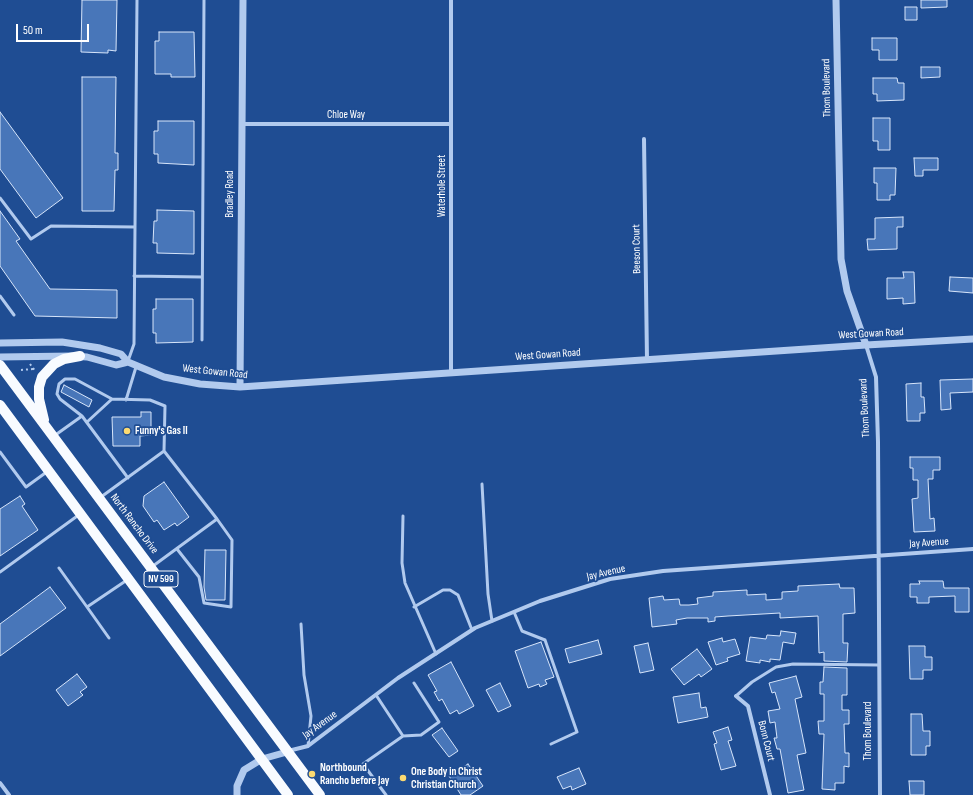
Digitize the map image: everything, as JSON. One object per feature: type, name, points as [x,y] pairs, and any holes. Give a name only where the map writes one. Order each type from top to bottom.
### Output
[{"type":"main road","points":[[45,424],[39,399],[39,387],[42,377],[54,364],[64,359],[80,356]]},
{"type":"main road","name":"North Rancho Drive","points":[[0,365],[152,567],[320,795]]},
{"type":"main road","name":"NV 599","points":[[0,405],[288,795]]},
{"type":"street","name":"Bradley Road","points":[[240,387],[243,0]]},
{"type":"street","name":"Waterhole Street","points":[[451,0],[451,372]]},
{"type":"street","name":"Thom Boulevard","points":[[836,0],[841,259],[847,291],[876,377],[878,442],[880,795]]},
{"type":"street","name":"Chloe Way","points":[[242,124],[451,124]]},
{"type":"street","name":"Beeson Court","points":[[644,139],[647,360]]},
{"type":"street","name":"West Gowan Road","points":[[0,343],[79,344],[121,354],[128,362],[164,377],[200,384],[240,387],[866,344],[973,340]]},
{"type":"street","name":"West Gowan Road","points":[[0,358],[80,356],[116,365],[128,362]]},
{"type":"street","name":"Jay Avenue","points":[[287,752],[308,746],[376,694],[472,630],[540,600],[617,578],[663,571],[973,549]]},
{"type":"street","name":"Bonn Court","points":[[736,696],[748,706],[770,795]]},
{"type":"street","points":[[237,795],[238,786],[244,770],[262,759],[287,752]]},
{"type":"street","points":[[0,783],[9,795]]},
{"type":"lane","points":[[128,362],[134,344],[137,0]]},
{"type":"lane","points":[[202,340],[204,0]]},
{"type":"lane","points":[[0,198],[31,239],[51,226],[135,227]]},
{"type":"lane","points":[[134,276],[202,276]]},
{"type":"lane","points":[[0,296],[14,315]]},
{"type":"lane","points":[[126,400],[136,365]]},
{"type":"lane","points":[[128,478],[82,416],[60,399],[56,394],[59,384],[65,379],[75,380],[112,399],[150,400],[165,406],[164,452],[232,540],[230,607],[204,603],[199,577],[177,549]]},
{"type":"lane","points":[[87,422],[112,399]]},
{"type":"lane","points":[[54,436],[82,416]]},
{"type":"lane","points":[[0,452],[26,487],[49,471]]},
{"type":"lane","points":[[99,498],[164,452]]},
{"type":"lane","points":[[482,484],[488,594],[492,621]]},
{"type":"lane","points":[[0,572],[81,514]]},
{"type":"lane","points":[[403,516],[402,563],[405,583],[414,607],[436,654]]},
{"type":"lane","points":[[152,567],[217,519]]},
{"type":"lane","points":[[59,568],[109,638]]},
{"type":"lane","points":[[87,607],[128,579]]},
{"type":"lane","points":[[414,607],[443,590],[450,590],[458,595],[472,630]]},
{"type":"lane","points":[[514,612],[522,631],[545,640],[577,732],[551,744]]},
{"type":"lane","points":[[301,624],[304,675],[311,716],[308,746]]},
{"type":"lane","points":[[736,696],[752,682],[776,667],[793,664],[879,665]]},
{"type":"lane","points":[[386,795],[363,764],[403,736],[421,735],[439,722],[414,683]]},
{"type":"lane","points":[[376,694],[403,736]]},
{"type":"path","points":[[21,370],[34,369]]},
{"type":"building","points":[[82,0],[117,0],[116,51],[108,50],[108,53],[81,52]]},
{"type":"building","points":[[921,0],[947,0],[947,7],[921,8]]},
{"type":"building","points":[[905,7],[917,7],[917,20],[905,20]]},
{"type":"building","points":[[159,32],[194,32],[195,77],[171,77],[171,74],[155,74],[155,41],[159,41]]},
{"type":"building","points":[[872,38],[897,38],[897,60],[879,60],[879,50],[872,50]]},
{"type":"building","points":[[921,67],[940,67],[940,77],[921,78]]},
{"type":"building","points":[[82,77],[116,77],[115,153],[118,153],[118,170],[115,170],[114,211],[82,211]]},
{"type":"building","points":[[873,78],[897,78],[898,83],[904,83],[904,100],[877,101],[877,94],[873,94]]},
{"type":"building","points":[[0,112],[63,198],[36,218],[0,169]]},
{"type":"building","points":[[873,118],[890,118],[890,150],[878,150],[878,141],[873,141]]},
{"type":"building","points":[[158,121],[194,121],[194,165],[158,163],[158,154],[154,154],[154,131],[158,131]]},
{"type":"building","points":[[914,158],[938,158],[938,170],[923,170],[923,176],[915,176]]},
{"type":"building","points":[[874,168],[896,168],[895,195],[890,195],[890,200],[877,200],[877,183],[874,183]]},
{"type":"building","points":[[157,210],[194,211],[194,254],[157,253],[157,243],[153,243],[154,221],[157,221]]},
{"type":"building","points":[[0,211],[20,239],[16,241],[50,289],[117,290],[117,318],[35,316],[0,266]]},
{"type":"building","points":[[903,217],[903,227],[897,227],[897,249],[868,250],[867,239],[875,239],[875,218]]},
{"type":"building","points":[[903,272],[914,272],[915,303],[903,304],[903,298],[887,299],[887,278],[904,278]]},
{"type":"building","points":[[950,277],[973,278],[973,293],[949,291]]},
{"type":"building","points":[[156,299],[193,299],[193,342],[156,343],[156,333],[153,333],[153,309],[156,309]]},
{"type":"building","points":[[973,379],[973,392],[950,393],[951,409],[941,410],[940,380]]},
{"type":"building","points":[[921,383],[921,397],[924,397],[925,413],[920,413],[920,421],[907,421],[906,384]]},
{"type":"building","points":[[64,385],[92,400],[89,407],[61,392]]},
{"type":"building","points":[[141,412],[151,412],[151,435],[140,436],[140,446],[113,446],[112,417],[141,417]]},
{"type":"building","points":[[910,457],[940,457],[940,470],[933,470],[933,479],[928,479],[930,519],[934,518],[935,531],[914,532],[912,499],[918,498],[918,480],[913,480],[913,468],[910,468]]},
{"type":"building","points":[[164,482],[189,517],[177,526],[175,523],[164,530],[157,520],[154,522],[143,506],[144,496]]},
{"type":"building","points":[[20,496],[25,504],[22,506],[38,530],[0,556],[0,509]]},
{"type":"building","points":[[205,550],[226,550],[225,600],[206,600],[204,587]]},
{"type":"building","points":[[919,581],[943,581],[944,588],[969,588],[969,612],[955,612],[955,596],[929,597],[929,603],[917,603],[917,597],[910,597],[910,584],[920,584]]},
{"type":"building","points":[[839,584],[840,588],[854,588],[855,613],[843,614],[843,643],[848,643],[847,662],[824,661],[824,652],[819,653],[818,616],[780,618],[780,613],[715,617],[715,621],[708,622],[708,618],[687,618],[676,620],[677,624],[652,627],[649,598],[663,596],[664,600],[679,599],[680,605],[689,605],[698,604],[697,598],[713,596],[713,592],[747,590],[747,595],[766,594],[766,600],[782,599],[782,592],[798,591],[798,586]]},
{"type":"building","points":[[50,587],[66,608],[0,656],[0,624]]},
{"type":"building","points":[[781,631],[796,633],[794,644],[783,642],[780,660],[770,659],[770,662],[760,660],[760,663],[746,661],[750,637],[766,639],[767,635],[780,636]]},
{"type":"building","points":[[722,638],[723,642],[735,639],[740,654],[727,658],[728,661],[716,665],[708,642]]},
{"type":"building","points":[[598,640],[602,654],[569,663],[565,649]]},
{"type":"building","points":[[541,642],[554,677],[545,680],[547,684],[540,687],[539,684],[528,688],[515,651]]},
{"type":"building","points":[[648,643],[654,670],[640,673],[634,646]]},
{"type":"building","points":[[909,646],[925,646],[925,657],[932,657],[932,670],[923,670],[923,679],[910,679]]},
{"type":"building","points":[[697,649],[712,669],[701,677],[699,674],[684,685],[671,669]]},
{"type":"building","points":[[451,662],[474,706],[459,714],[457,710],[450,714],[442,699],[439,701],[434,692],[437,691],[428,675]]},
{"type":"building","points":[[824,667],[847,668],[847,695],[842,695],[842,710],[849,710],[849,724],[844,724],[845,753],[849,753],[849,767],[844,766],[844,783],[835,783],[835,790],[822,789],[824,734],[819,734],[818,721],[824,721],[824,694],[820,694],[820,682],[823,682]]},
{"type":"building","points":[[77,674],[87,687],[80,692],[83,695],[68,706],[56,690]]},
{"type":"building","points":[[796,676],[802,697],[795,699],[806,753],[797,755],[804,790],[788,793],[780,749],[777,749],[774,738],[777,738],[775,722],[770,723],[768,711],[780,709],[775,692],[772,693],[769,683]]},
{"type":"building","points":[[500,683],[511,706],[498,712],[486,690]]},
{"type":"building","points":[[699,693],[701,708],[706,707],[708,717],[678,723],[673,697]]},
{"type":"building","points":[[911,714],[922,714],[923,731],[930,731],[930,746],[926,746],[926,755],[911,755]]},
{"type":"building","points":[[728,727],[732,740],[728,741],[736,766],[721,770],[714,744],[717,743],[713,732]]},
{"type":"building","points":[[442,728],[458,751],[449,757],[432,735]]},
{"type":"building","points":[[468,764],[483,786],[470,795],[461,795],[449,776]]},
{"type":"building","points":[[579,768],[586,784],[572,790],[571,786],[563,789],[557,777]]},
{"type":"building","points":[[909,781],[924,781],[924,795],[910,795]]},
{"type":"place","name":"Funny's Gas II","points":[[127,431]]},
{"type":"place","name":"Northbound Rancho before Jay","points":[[312,774]]},
{"type":"place","name":"One Body in Christ Christian Church","points":[[403,778]]}]
